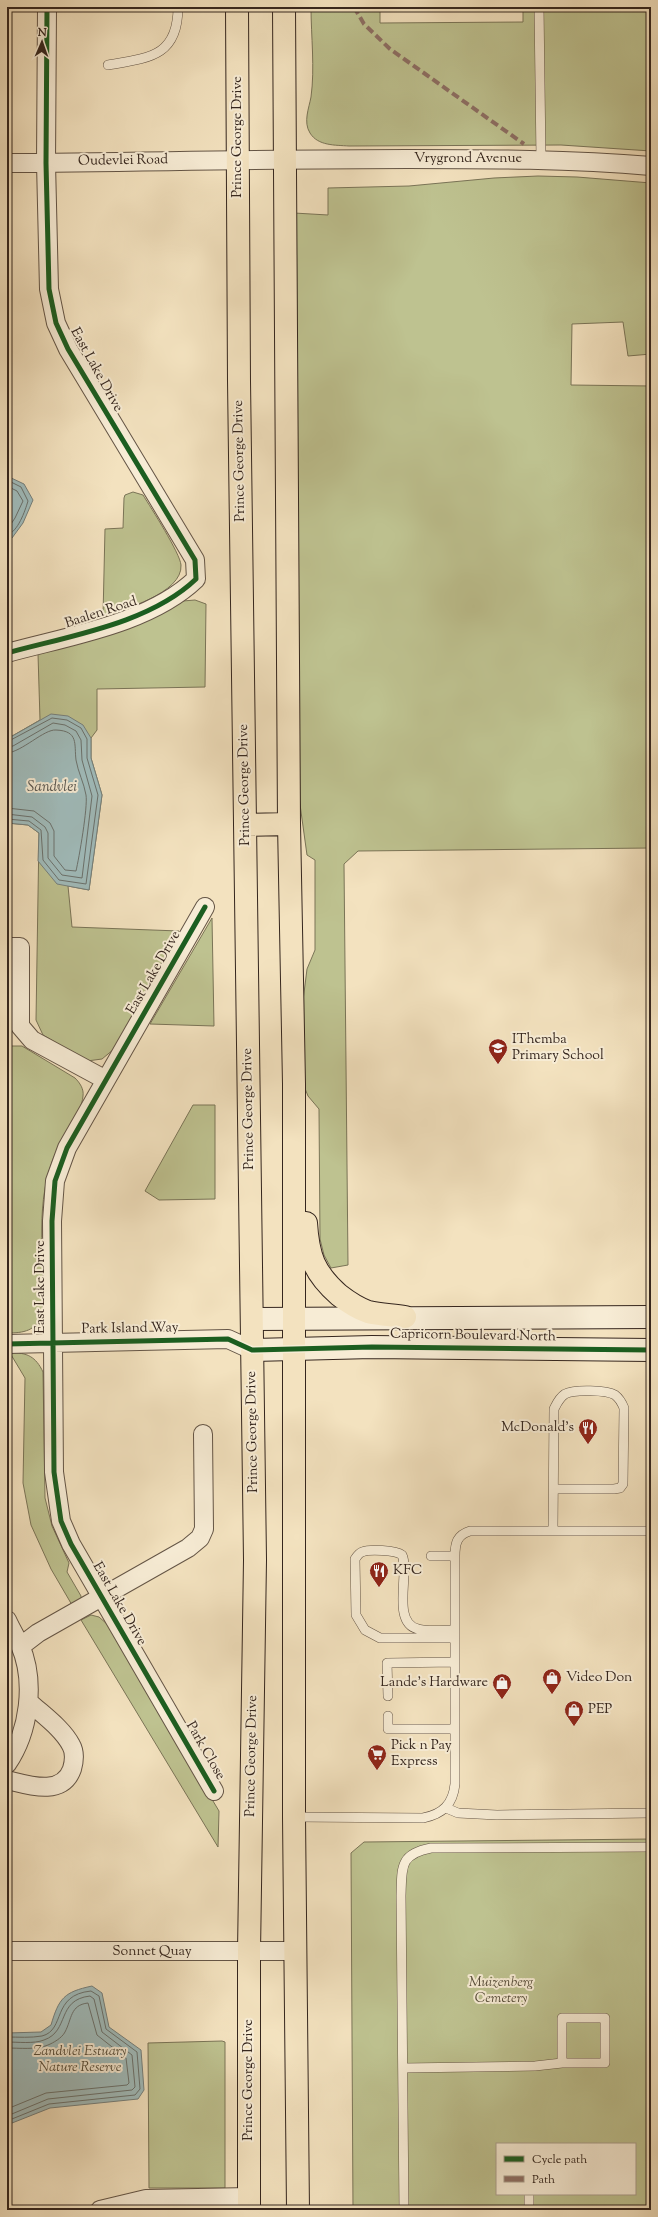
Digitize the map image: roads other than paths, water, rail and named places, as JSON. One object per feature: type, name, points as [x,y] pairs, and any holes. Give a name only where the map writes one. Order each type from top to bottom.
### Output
[{"type":"main road","name":"Prince George Drive","points":[[238,7],[239,381],[255,1560],[249,1952],[249,2203]]},
{"type":"main road","points":[[284,7],[289,824],[294,1084],[294,1817],[297,1951],[298,2210]]},
{"type":"main road","points":[[245,825],[289,824]]},
{"type":"main road","points":[[294,1084],[307,1234],[313,1263],[325,1283],[348,1302],[369,1312],[405,1317]]},
{"type":"street","name":"East Lake Drive","points":[[47,7],[46,163],[49,289],[56,323],[68,349],[195,560],[196,579]]},
{"type":"street","name":"Oudevlei Road","points":[[7,163],[238,160]]},
{"type":"street","name":"Vrygrond Avenue","points":[[238,160],[541,160],[596,161],[651,166]]},
{"type":"street","name":"Baalen Road","points":[[7,653],[122,621],[148,611],[187,587],[196,579]]},
{"type":"street","name":"East Lake Drive","points":[[174,1722],[71,1544],[61,1521],[56,1497],[54,1472],[52,1221],[56,1181],[67,1148],[205,907]]},
{"type":"street","points":[[7,947],[20,947],[14,1026],[32,1040],[106,1080]]},
{"type":"street","name":"Capricorn Boulevard North","points":[[252,1319],[294,1317],[651,1317]]},
{"type":"street","points":[[228,1339],[252,1319]]},
{"type":"street","name":"Park Island Way","points":[[7,1344],[228,1339],[252,1350]]},
{"type":"street","name":"Capricorn Boulevard North","points":[[252,1350],[372,1347],[651,1350]]},
{"type":"street","points":[[21,1646],[38,1633],[188,1548],[200,1538],[204,1529],[203,1434]]},
{"type":"street","points":[[7,1620],[21,1646],[28,1677],[29,1702],[25,1723],[18,1743],[7,1764]]},
{"type":"street","points":[[7,1780],[36,1787],[50,1787],[60,1783],[68,1776],[74,1762],[72,1747],[67,1739],[29,1702]]},
{"type":"street","name":"Park Close","points":[[174,1722],[214,1791]]},
{"type":"street","name":"Sonnet Quay","points":[[7,1951],[297,1951]]},
{"type":"street","points":[[100,2210],[146,2199],[249,2203]]},
{"type":"lane","points":[[108,65],[144,59],[164,48],[175,35],[178,25],[178,7]]},
{"type":"lane","points":[[539,7],[541,160]]},
{"type":"lane","points":[[553,1532],[554,1409],[557,1403],[566,1394],[574,1391],[608,1392],[615,1395],[624,1408],[623,1484],[620,1488],[614,1489],[554,1489]]},
{"type":"lane","points":[[294,1817],[423,1818],[435,1816],[446,1808],[454,1794],[454,1556],[457,1539],[464,1533],[470,1531],[651,1531]]},
{"type":"lane","points":[[362,1551],[393,1551],[402,1554],[403,1612],[408,1622],[417,1630],[455,1634],[380,1638],[365,1630],[356,1615],[355,1559],[358,1554],[362,1551]]},
{"type":"lane","points":[[431,1556],[454,1556]]},
{"type":"lane","points":[[388,1696],[387,1663],[455,1662]]},
{"type":"lane","points":[[388,1716],[388,1729],[455,1729]]},
{"type":"lane","points":[[446,1808],[458,1813],[497,1814],[651,1813]]},
{"type":"lane","points":[[404,2210],[404,2068],[400,1896],[402,1868],[405,1861],[409,1856],[417,1851],[431,1848],[651,1847]]},
{"type":"lane","points":[[404,2068],[535,2066],[562,2063],[605,2063],[605,2018],[562,2018],[562,2063]]},
{"type":"lane","points":[[529,2195],[529,2210]]},
{"type":"water","points":[[7,476],[24,484],[33,500],[23,523],[12,538],[7,539]]},
{"type":"water","name":"Sandvlei","points":[[51,714],[68,716],[83,725],[91,738],[91,758],[102,795],[89,890],[57,884],[38,861],[39,833],[28,825],[7,823],[7,739]]},
{"type":"water","name":"Zandvlei Estuary Nature Reserve","points":[[92,1986],[102,1993],[109,2027],[141,2050],[144,2090],[138,2099],[50,2108],[7,2125],[7,2033],[41,2032],[51,2025],[57,2008],[64,1998],[75,1991]]},
{"type":"place","name":"IThemba Primary School","points":[[498,1065]]},
{"type":"place","name":"McDonald's","points":[[588,1445]]},
{"type":"place","name":"KFC","points":[[379,1588]]},
{"type":"place","name":"Video Don","points":[[552,1695]]},
{"type":"place","name":"Lande's Hardware","points":[[502,1700]]},
{"type":"place","name":"PEP","points":[[574,1727]]},
{"type":"place","name":"Pick n Pay Express","points":[[377,1771]]},
{"type":"park label","name":"Muizenberg Cemetery","points":[[501,1992]]}]
